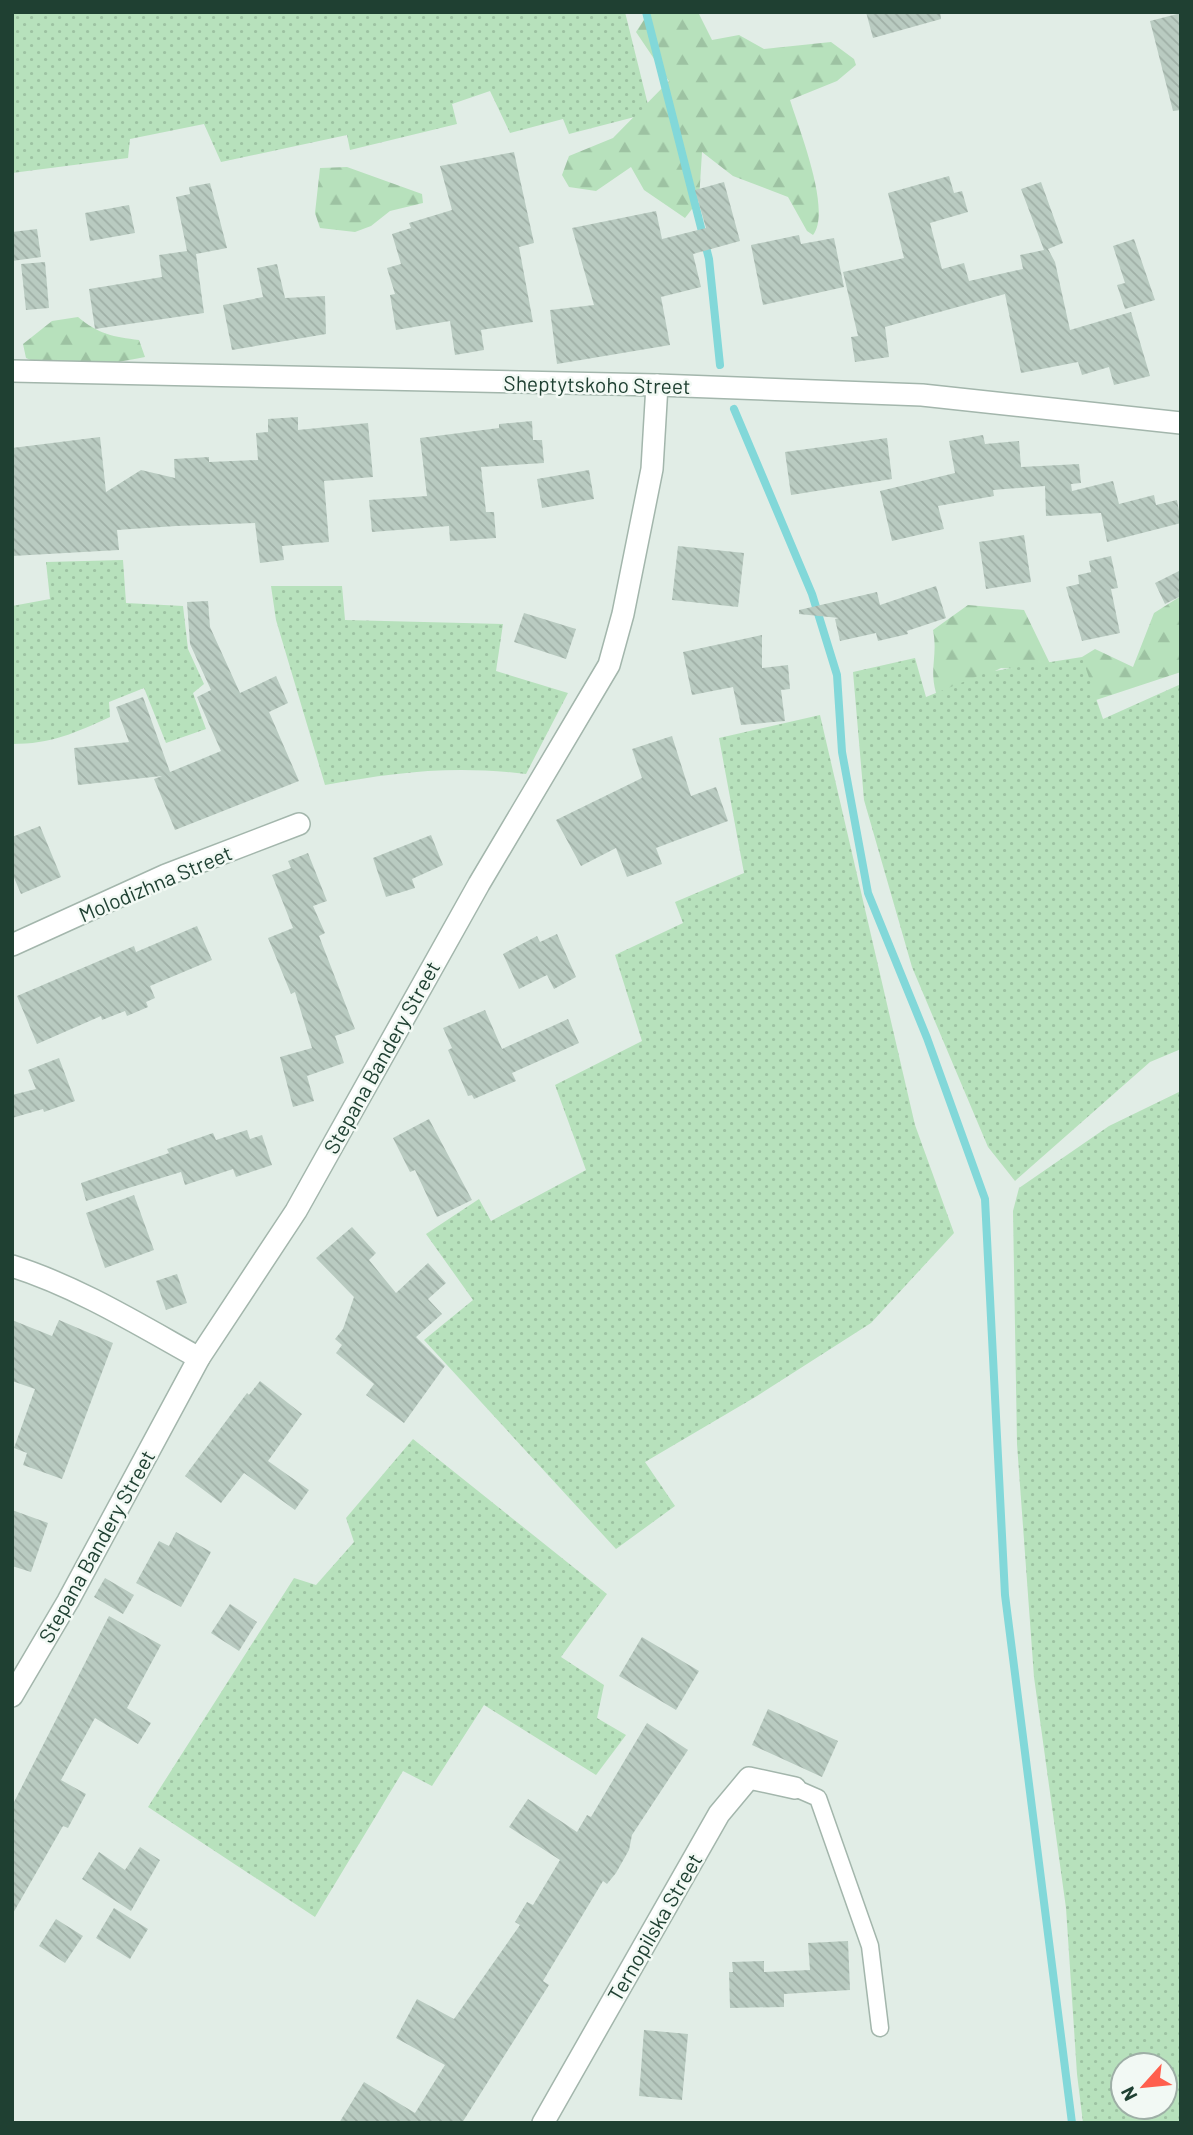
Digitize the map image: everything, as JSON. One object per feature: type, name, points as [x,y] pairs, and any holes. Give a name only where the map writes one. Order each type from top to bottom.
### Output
[{"type":"street","name":"Sheptytskoho Street","points":[[12,371],[657,385],[922,395],[1181,423]]},
{"type":"street","name":"Stepana Bandery Street","points":[[12,1696],[68,1601],[199,1358],[296,1211],[479,884],[609,664],[623,614],[652,469],[657,385]]},
{"type":"street","name":"Molodizhna Street","points":[[12,945],[166,875],[299,824]]},
{"type":"street","points":[[12,1266],[42,1275],[117,1312],[199,1358]]},
{"type":"street","name":"Ternopilska Street","points":[[543,2123],[719,1814],[749,1778],[795,1788]]},
{"type":"lane","points":[[795,1788],[818,1798],[835,1841],[870,1946],[880,2028]]},
{"type":"green space","points":[[12,12],[625,12],[650,113],[569,134],[563,119],[510,133],[490,91],[452,104],[457,124],[350,150],[347,135],[221,162],[204,124],[130,139],[128,158],[12,173]]},
{"type":"green space","points":[[649,12],[698,12],[712,40],[739,35],[764,49],[831,42],[854,59],[856,65],[837,81],[790,100],[816,189],[819,208],[818,223],[813,235],[807,231],[788,197],[733,176],[702,152],[699,200],[685,218],[644,190],[631,167],[596,191],[569,187],[562,175],[569,156],[613,138],[669,81],[636,32]]},
{"type":"green space","points":[[347,167],[422,194],[423,203],[390,211],[371,226],[355,232],[320,228],[315,213],[320,168]]},
{"type":"green space","points":[[78,317],[107,334],[139,340],[145,357],[68,366],[26,358],[23,344],[52,321]]},
{"type":"green space","points":[[123,560],[126,603],[183,606],[188,649],[204,684],[193,693],[206,729],[166,743],[144,688],[109,702],[110,717],[85,728],[51,740],[12,744],[12,606],[50,599],[46,562]]},
{"type":"green space","points":[[271,586],[342,586],[345,620],[503,624],[496,671],[568,693],[526,774],[474,770],[425,771],[325,785],[276,620]]},
{"type":"green space","points":[[1181,596],[1181,672],[1093,701],[1077,671],[1082,657],[1095,649],[1133,667],[1154,613]]},
{"type":"green space","points":[[968,605],[1024,610],[1054,672],[1001,668],[943,697],[936,693],[933,676],[933,630]]},
{"type":"green space","points":[[1082,657],[1103,719],[1181,684],[1181,1049],[1150,1062],[1015,1181],[988,1147],[912,967],[864,800],[853,672],[915,658],[926,697],[988,672]]},
{"type":"green space","points":[[820,715],[915,1125],[954,1233],[871,1323],[757,1396],[645,1462],[675,1506],[616,1549],[424,1340],[473,1300],[426,1234],[479,1199],[491,1221],[586,1170],[555,1085],[642,1041],[615,955],[683,923],[675,902],[744,873],[719,738]]},
{"type":"green space","points":[[1181,1091],[1181,2123],[1083,2123],[1077,2074],[1066,1908],[1034,1677],[1017,1444],[1013,1211],[1019,1188],[1109,1126]]},
{"type":"green space","points":[[413,1439],[607,1594],[561,1657],[604,1685],[597,1718],[626,1735],[596,1775],[484,1705],[432,1786],[403,1771],[315,1917],[148,1807],[294,1578],[316,1585],[354,1542],[346,1518]]},
{"type":"building","points":[[866,12],[940,12],[941,19],[873,38]]},
{"type":"building","points":[[1181,13],[1181,110],[1173,111],[1150,21]]},
{"type":"building","points":[[514,152],[534,243],[519,247],[533,322],[481,330],[484,350],[455,355],[450,321],[396,330],[390,295],[395,294],[387,268],[401,264],[392,234],[411,228],[409,223],[452,210],[440,166]]},
{"type":"building","points":[[949,176],[954,193],[962,191],[968,212],[930,223],[942,269],[964,263],[969,281],[1023,269],[1020,255],[1044,250],[1021,189],[1041,182],[1063,243],[1048,249],[1055,262],[1070,330],[1131,312],[1150,376],[1114,385],[1109,367],[1082,375],[1078,362],[1021,373],[1005,294],[885,327],[889,357],[855,362],[851,337],[858,336],[843,272],[904,258],[888,193]]},
{"type":"building","points":[[724,182],[740,241],[693,254],[701,287],[661,297],[670,345],[557,364],[550,310],[594,305],[572,228],[656,211],[662,239],[706,228],[695,190]]},
{"type":"building","points":[[210,183],[227,248],[196,254],[204,313],[95,329],[89,289],[162,277],[159,255],[187,251],[176,197],[190,194],[189,187]]},
{"type":"building","points":[[129,205],[135,233],[90,241],[85,213]]},
{"type":"building","points":[[37,229],[41,257],[12,261],[12,232]]},
{"type":"building","points":[[799,235],[801,244],[834,238],[844,287],[763,305],[751,245]]},
{"type":"building","points":[[1134,239],[1155,300],[1125,309],[1117,285],[1125,283],[1113,246]]},
{"type":"building","points":[[45,262],[49,308],[26,310],[21,264]]},
{"type":"building","points":[[277,264],[285,298],[325,296],[326,334],[232,350],[223,305],[263,297],[257,268]]},
{"type":"building","points":[[298,417],[298,430],[368,423],[373,477],[324,481],[329,542],[282,546],[284,560],[260,563],[255,523],[176,526],[117,530],[119,550],[12,556],[12,448],[100,437],[106,492],[141,470],[175,478],[174,459],[209,457],[209,462],[258,460],[256,433],[268,432],[268,419]]},
{"type":"building","points":[[532,421],[533,440],[542,440],[544,463],[481,467],[486,512],[494,512],[496,538],[450,541],[449,526],[372,532],[369,500],[427,496],[420,438]]},
{"type":"building","points":[[983,435],[985,444],[1019,441],[1021,467],[1079,464],[1081,483],[1071,484],[1072,491],[1113,481],[1119,504],[1154,495],[1156,505],[1177,500],[1181,523],[1107,542],[1101,513],[1046,516],[1045,486],[993,490],[994,496],[938,506],[944,529],[892,541],[880,491],[955,473],[949,441]]},
{"type":"building","points":[[887,438],[892,479],[791,495],[785,452]]},
{"type":"building","points":[[589,470],[594,499],[542,508],[537,479]]},
{"type":"building","points":[[1024,535],[1031,582],[986,589],[979,542]]},
{"type":"building","points":[[678,546],[744,553],[738,607],[672,600]]},
{"type":"building","points":[[1111,556],[1118,588],[1111,589],[1120,633],[1082,641],[1066,587],[1079,584],[1078,575],[1091,572],[1089,561]]},
{"type":"building","points":[[1181,570],[1181,596],[1165,604],[1155,583]]},
{"type":"building","points":[[936,586],[946,618],[907,631],[908,634],[878,641],[876,633],[840,641],[835,619],[839,618],[799,614],[799,610],[877,592],[880,605]]},
{"type":"building","points":[[208,601],[210,627],[240,693],[276,676],[288,703],[269,712],[299,781],[175,830],[154,779],[162,776],[78,785],[74,748],[129,742],[116,707],[143,697],[170,772],[221,751],[197,697],[211,690],[190,644],[187,602]]},
{"type":"building","points":[[524,613],[576,629],[566,659],[514,642]]},
{"type":"building","points":[[762,635],[762,668],[788,665],[790,689],[781,690],[785,721],[741,725],[733,687],[692,695],[683,652]]},
{"type":"building","points":[[672,736],[691,796],[716,787],[728,821],[656,848],[662,864],[627,877],[616,848],[581,866],[556,820],[642,778],[632,749]]},
{"type":"building","points":[[40,826],[61,877],[21,894],[12,873],[12,837]]},
{"type":"building","points":[[431,835],[443,865],[412,879],[415,888],[386,897],[373,858]]},
{"type":"building","points":[[308,853],[327,901],[313,906],[325,933],[319,936],[355,1029],[335,1036],[344,1063],[307,1076],[314,1101],[293,1107],[280,1057],[312,1048],[295,992],[291,994],[268,938],[293,928],[272,875],[291,868],[288,861]]},
{"type":"building","points":[[197,926],[212,960],[150,986],[155,998],[146,1002],[148,1007],[127,1016],[125,1011],[102,1020],[101,1016],[37,1044],[17,996],[134,946],[136,952]]},
{"type":"building","points":[[557,934],[576,977],[554,989],[547,975],[519,989],[503,954],[537,936],[540,942]]},
{"type":"building","points":[[485,1010],[502,1049],[568,1019],[579,1043],[512,1073],[516,1081],[474,1099],[472,1095],[468,1096],[448,1050],[452,1048],[443,1028]]},
{"type":"building","points":[[59,1058],[75,1101],[44,1112],[43,1109],[12,1118],[12,1095],[36,1089],[28,1070]]},
{"type":"building","points":[[429,1119],[472,1200],[437,1217],[415,1170],[410,1172],[393,1138]]},
{"type":"building","points":[[247,1130],[250,1139],[262,1135],[272,1165],[236,1177],[233,1169],[185,1185],[181,1172],[86,1201],[81,1183],[169,1153],[167,1149],[213,1133],[216,1140]]},
{"type":"building","points":[[134,1195],[154,1250],[105,1268],[86,1213]]},
{"type":"building","points":[[352,1227],[376,1253],[369,1260],[396,1293],[428,1263],[446,1283],[428,1299],[442,1314],[416,1337],[445,1366],[404,1423],[366,1395],[374,1384],[336,1353],[342,1345],[335,1339],[343,1329],[354,1297],[316,1258]]},
{"type":"building","points":[[177,1274],[187,1303],[166,1310],[156,1281]]},
{"type":"building","points":[[12,1320],[52,1336],[59,1320],[113,1343],[62,1479],[23,1465],[27,1453],[14,1448],[35,1389],[12,1381]]},
{"type":"building","points":[[260,1381],[302,1414],[268,1461],[309,1490],[295,1510],[244,1473],[221,1503],[185,1476],[247,1393],[249,1395]]},
{"type":"building","points":[[12,1510],[48,1523],[31,1572],[12,1566]]},
{"type":"building","points":[[176,1532],[211,1552],[181,1607],[136,1583],[159,1541],[169,1546]]},
{"type":"building","points":[[105,1578],[134,1595],[123,1614],[94,1597]]},
{"type":"building","points":[[230,1604],[257,1622],[239,1651],[211,1633]]},
{"type":"building","points":[[109,1616],[161,1645],[127,1708],[151,1723],[138,1744],[95,1718],[61,1780],[86,1794],[68,1828],[63,1826],[12,1915],[12,1806]]},
{"type":"building","points":[[642,1637],[699,1671],[676,1710],[619,1676]]},
{"type":"building","points":[[768,1709],[838,1741],[822,1777],[752,1745]]},
{"type":"building","points":[[647,1723],[688,1750],[632,1835],[629,1850],[616,1873],[607,1884],[603,1881],[543,1981],[549,1985],[462,2123],[339,2123],[364,2082],[415,2113],[445,2065],[396,2038],[417,1999],[454,2019],[520,1925],[515,1922],[527,1902],[533,1905],[560,1860],[509,1827],[528,1799],[577,1832],[587,1815],[591,1817]]},
{"type":"building","points":[[140,1847],[160,1860],[131,1911],[82,1879],[99,1852],[125,1870]]},
{"type":"building","points":[[114,1908],[148,1929],[130,1959],[96,1938]]},
{"type":"building","points":[[56,1919],[83,1936],[65,1963],[39,1946]]},
{"type":"building","points":[[848,1941],[850,1990],[784,1994],[784,2007],[730,2008],[729,1972],[733,1972],[732,1962],[764,1961],[764,1972],[810,1970],[808,1943]]},
{"type":"building","points":[[644,2030],[688,2034],[682,2100],[639,2096]]},
{"type":"waterway","points":[[646,12],[709,259],[720,365]]},
{"type":"waterway","points":[[734,409],[812,594],[837,675],[842,752],[868,893],[927,1038],[985,1199],[1005,1595],[1072,2123]]}]
